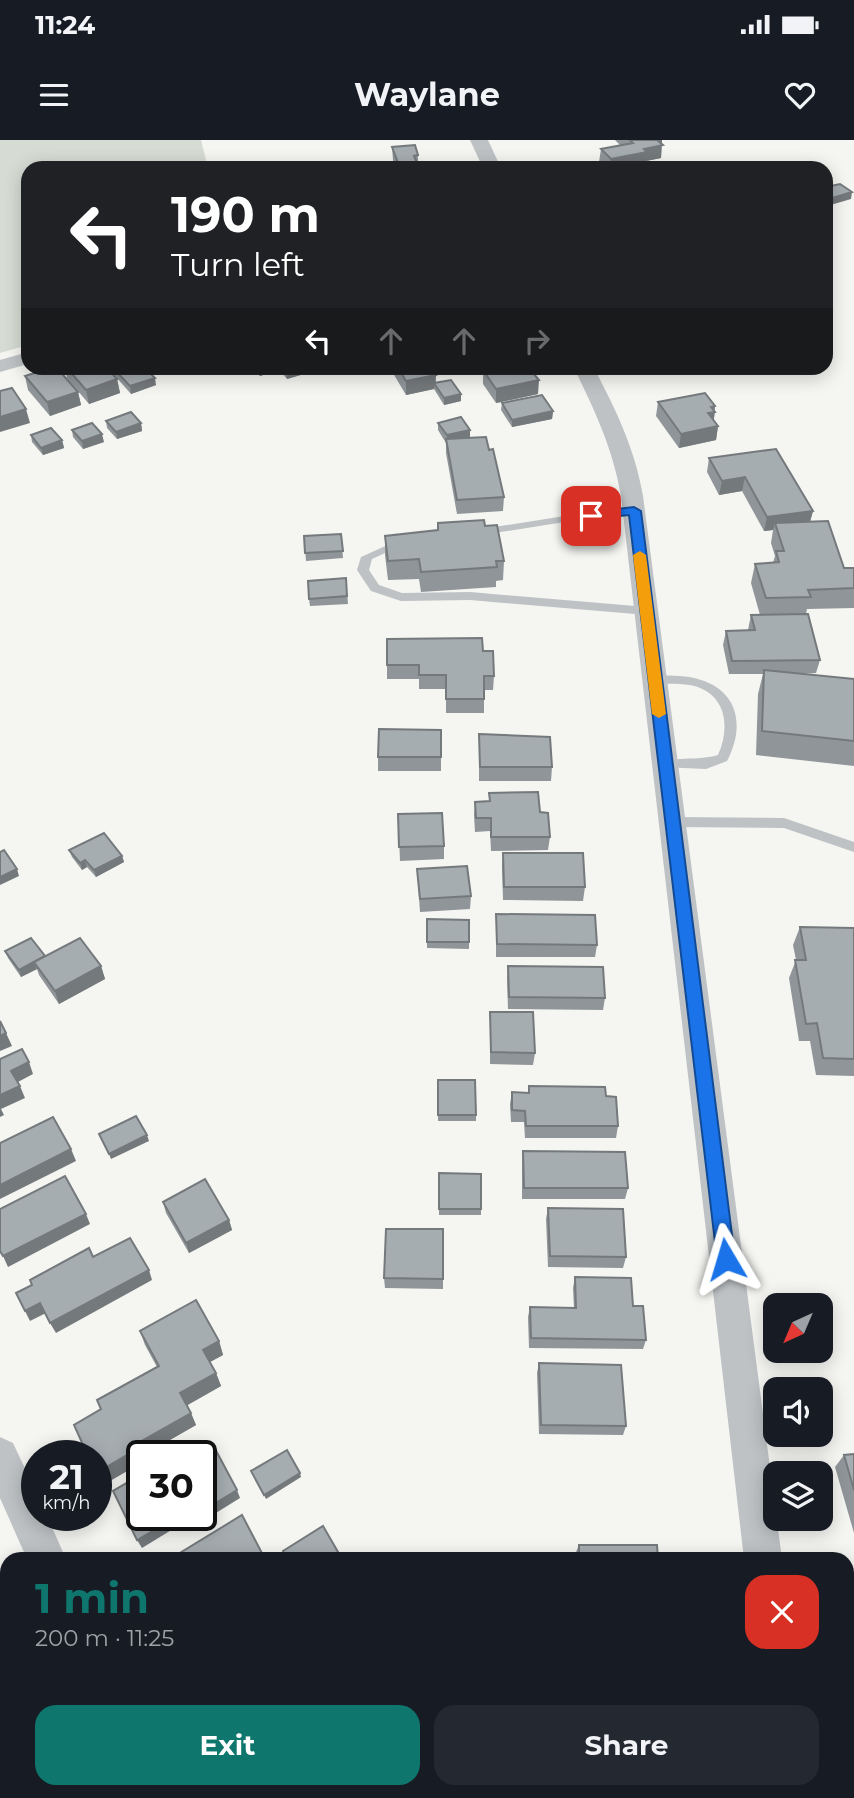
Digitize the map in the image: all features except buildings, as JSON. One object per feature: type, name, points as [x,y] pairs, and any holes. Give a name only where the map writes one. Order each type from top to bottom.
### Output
[{"type":"street","points":[[479,140],[489,161]]},
{"type":"street","points":[[0,366],[21,360]]},
{"type":"street","points":[[588,375],[615,430],[626,462],[634,511],[762,1552]]},
{"type":"street","points":[[0,1456],[44,1552]]},
{"type":"lane","points":[[472,533],[634,511]]},
{"type":"lane","points":[[417,537],[391,544],[367,557],[363,570],[376,588],[401,597],[495,598],[647,611]]},
{"type":"lane","points":[[655,679],[699,683],[721,697],[732,717],[732,739],[723,758],[706,764],[665,764]]},
{"type":"lane","points":[[672,822],[784,823],[854,847]]},
{"type":"shaded area","points":[[0,140],[201,140],[206,161],[21,161],[21,347],[0,353]]},
{"type":"slow traffic","points":[[640,555],[659,714]]},
{"type":"route","points":[[591,516],[634,511],[726,1259]]}]
